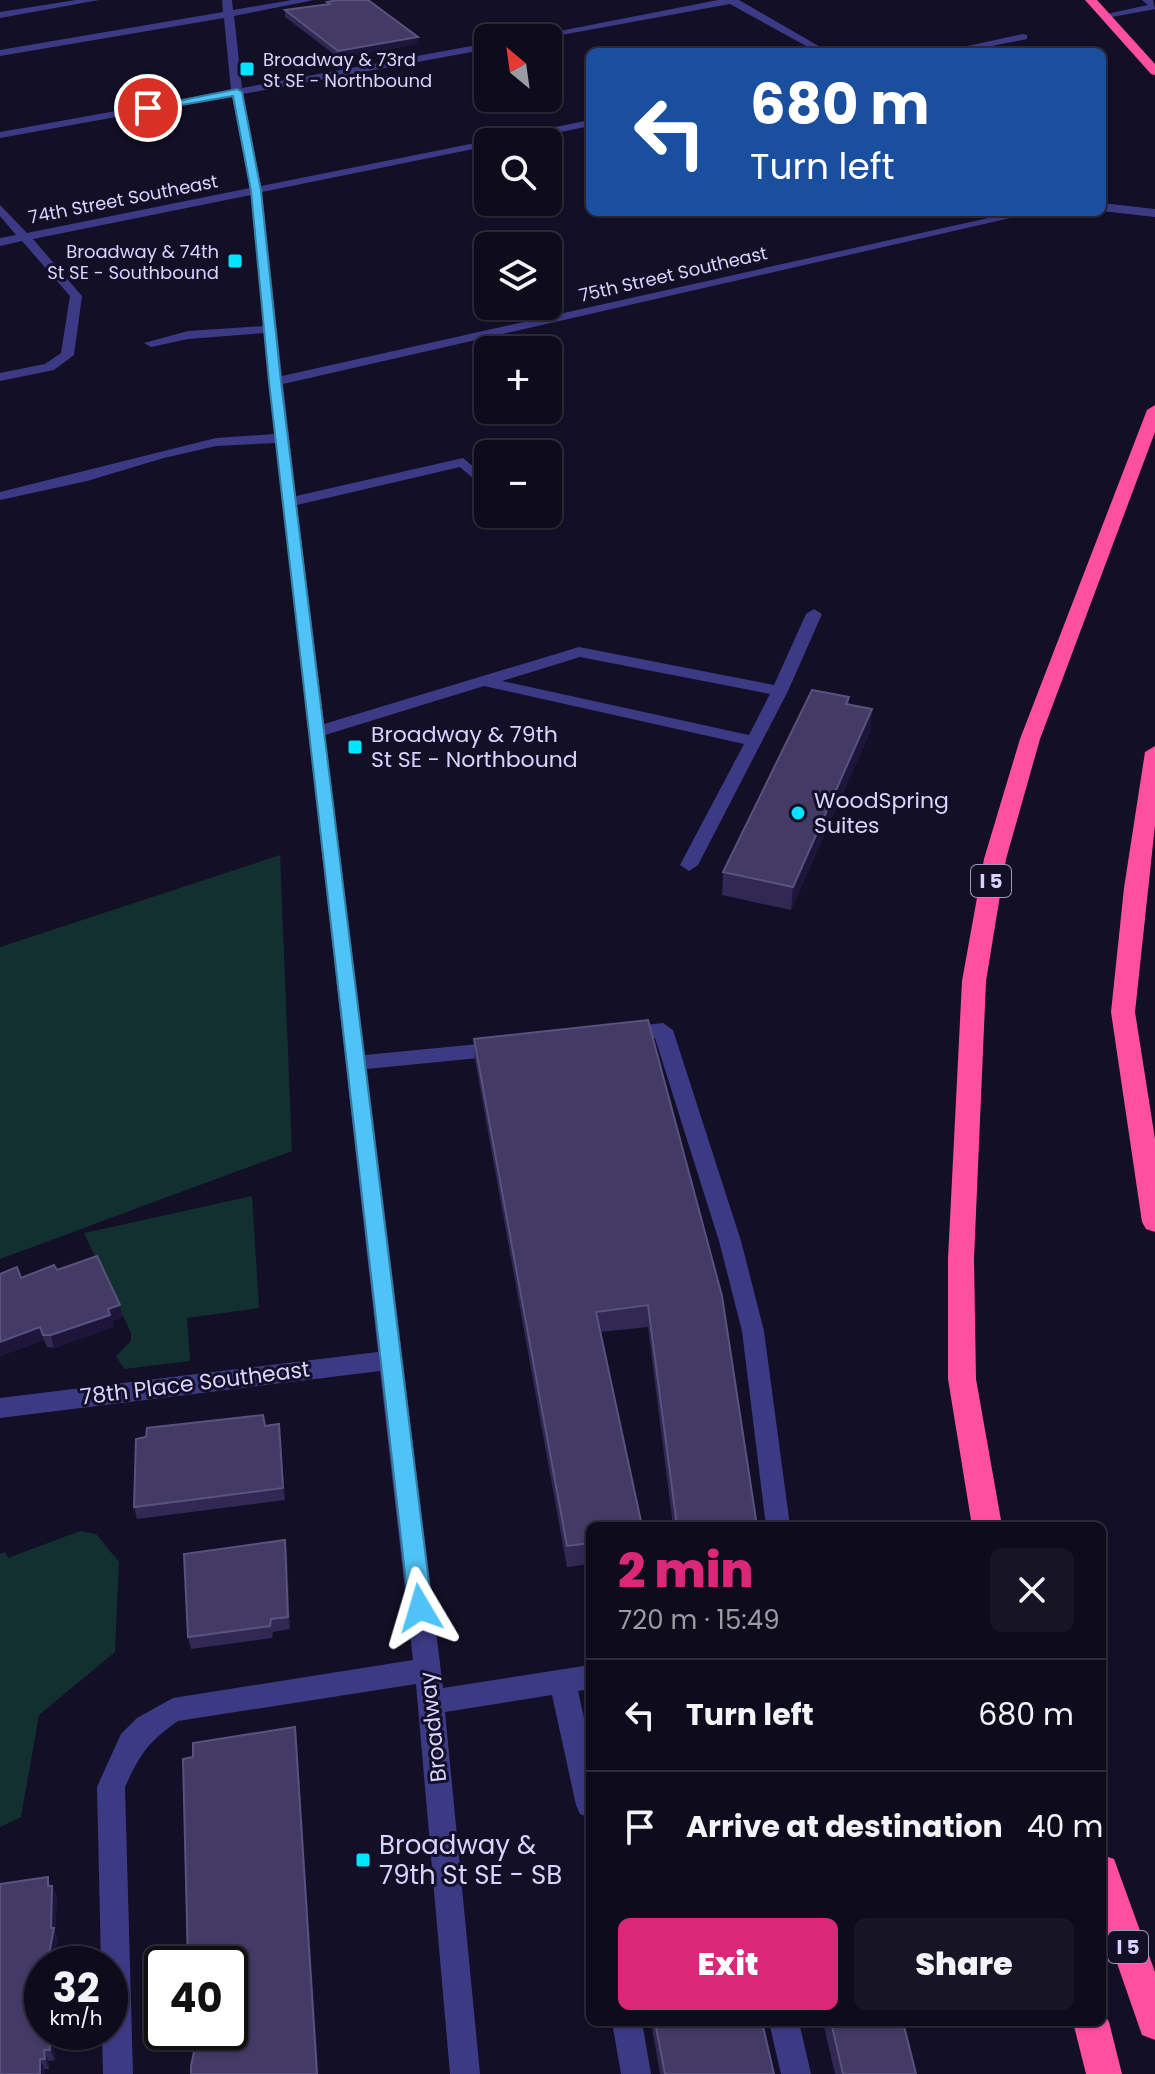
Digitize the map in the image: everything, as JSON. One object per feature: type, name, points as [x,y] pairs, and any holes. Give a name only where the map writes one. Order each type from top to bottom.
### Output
[{"type":"highway","points":[[1091,0],[1155,71]]},
{"type":"highway","name":"I 5","points":[[1000,1522],[962,1379],[961,1259],[974,981],[995,859],[1030,739],[1155,410]]},
{"type":"highway","points":[[1155,752],[1135,888],[1123,1012],[1155,1222]]},
{"type":"highway","points":[[962,1379],[986,1522]]},
{"type":"highway","name":"I 5","points":[[1106,1882],[1155,2022]]},
{"type":"highway","points":[[1092,2026],[1104,2074]]},
{"type":"street","points":[[0,15],[94,0]]},
{"type":"street","name":"Broadway","points":[[227,0],[237,92],[256,191],[275,382],[431,1702],[465,2074]]},
{"type":"street","points":[[0,53],[309,0]]},
{"type":"street","points":[[562,32],[732,0],[817,48]]},
{"type":"street","points":[[1107,15],[1149,9],[1154,5],[1147,0]]},
{"type":"street","points":[[966,48],[1023,37]]},
{"type":"street","points":[[0,135],[474,49]]},
{"type":"street","points":[[562,129],[586,124]]},
{"type":"street","name":"74th Street Southeast","points":[[0,242],[474,146]]},
{"type":"street","points":[[1106,208],[1155,213]]},
{"type":"street","points":[[0,209],[76,296],[67,355],[49,367],[0,377]]},
{"type":"street","name":"75th Street Southeast","points":[[275,382],[1013,216]]},
{"type":"street","points":[[151,343],[188,335],[270,329]]},
{"type":"street","points":[[0,496],[82,478],[202,445],[229,440],[282,438]]},
{"type":"street","points":[[290,502],[463,462],[474,473]]},
{"type":"street","points":[[689,865],[780,691],[814,614]]},
{"type":"street","points":[[317,732],[579,652],[780,691]]},
{"type":"street","points":[[482,682],[754,741]]},
{"type":"street","points":[[605,1037],[663,1030],[730,1241],[753,1331],[777,1522]]},
{"type":"street","points":[[356,1063],[519,1047]]},
{"type":"street","name":"78th Place Southeast","points":[[0,1408],[391,1360]]},
{"type":"street","points":[[118,2074],[111,1787],[131,1743],[147,1727],[173,1710],[427,1670]]},
{"type":"street","points":[[431,1702],[586,1678]]},
{"type":"street","points":[[562,1681],[586,1787]]},
{"type":"street","points":[[628,2026],[636,2074]]},
{"type":"street","points":[[785,2026],[796,2074]]},
{"type":"green space","points":[[280,855],[292,1151],[0,1259],[0,947]]},
{"type":"green space","points":[[252,1196],[259,1308],[187,1318],[190,1361],[124,1369],[116,1356],[131,1341],[131,1333],[84,1233]]},
{"type":"green space","points":[[80,1531],[96,1534],[119,1562],[115,1652],[39,1715],[21,1817],[0,1827],[0,1554],[5,1552],[8,1558]]},
{"type":"building","points":[[368,0],[418,37],[338,51],[285,10],[330,4],[327,2]]},
{"type":"building","name":"WoodSpring Suites","points":[[812,690],[849,697],[846,704],[872,709],[793,887],[723,872]]},
{"type":"building","points":[[648,1020],[722,1296],[756,1522],[676,1522],[648,1305],[596,1312],[641,1522],[586,1522],[586,1544],[567,1546],[474,1039]]},
{"type":"building","points":[[97,1256],[120,1305],[108,1309],[110,1315],[51,1335],[43,1335],[40,1327],[0,1342],[0,1274],[17,1267],[21,1278],[54,1265],[57,1270]]},
{"type":"building","points":[[263,1415],[265,1426],[279,1424],[283,1488],[134,1507],[136,1439],[146,1437],[147,1428]]},
{"type":"building","points":[[285,1540],[288,1617],[271,1619],[270,1626],[188,1637],[184,1554]]},
{"type":"building","points":[[295,1727],[317,2074],[191,2074],[194,2050],[248,2050],[248,1946],[188,1946],[183,1759],[193,1757],[193,1743]]},
{"type":"building","points":[[48,1877],[48,1886],[52,1886],[51,1928],[54,1928],[50,1946],[24,1946],[24,2050],[44,2050],[45,2059],[40,2059],[40,2074],[0,2074],[0,1884]]},
{"type":"building","points":[[656,2026],[763,2026],[774,2074],[665,2074]]},
{"type":"building","points":[[832,2026],[904,2026],[916,2074],[843,2074]]},
{"type":"place","name":"Broadway & 73rd St SE - Northbound","points":[[247,69]]},
{"type":"place","name":"Broadway & 74th St SE - Southbound","points":[[235,261]]},
{"type":"place","name":"Broadway & 79th St SE - Northbound","points":[[355,747]]},
{"type":"place","name":"WoodSpring Suites","points":[[798,813]]},
{"type":"place","name":"Broadway & 79th St SE - SB","points":[[363,1860]]},
{"type":"route","points":[[148,108],[237,92],[256,191],[275,382],[420,1608]]}]
